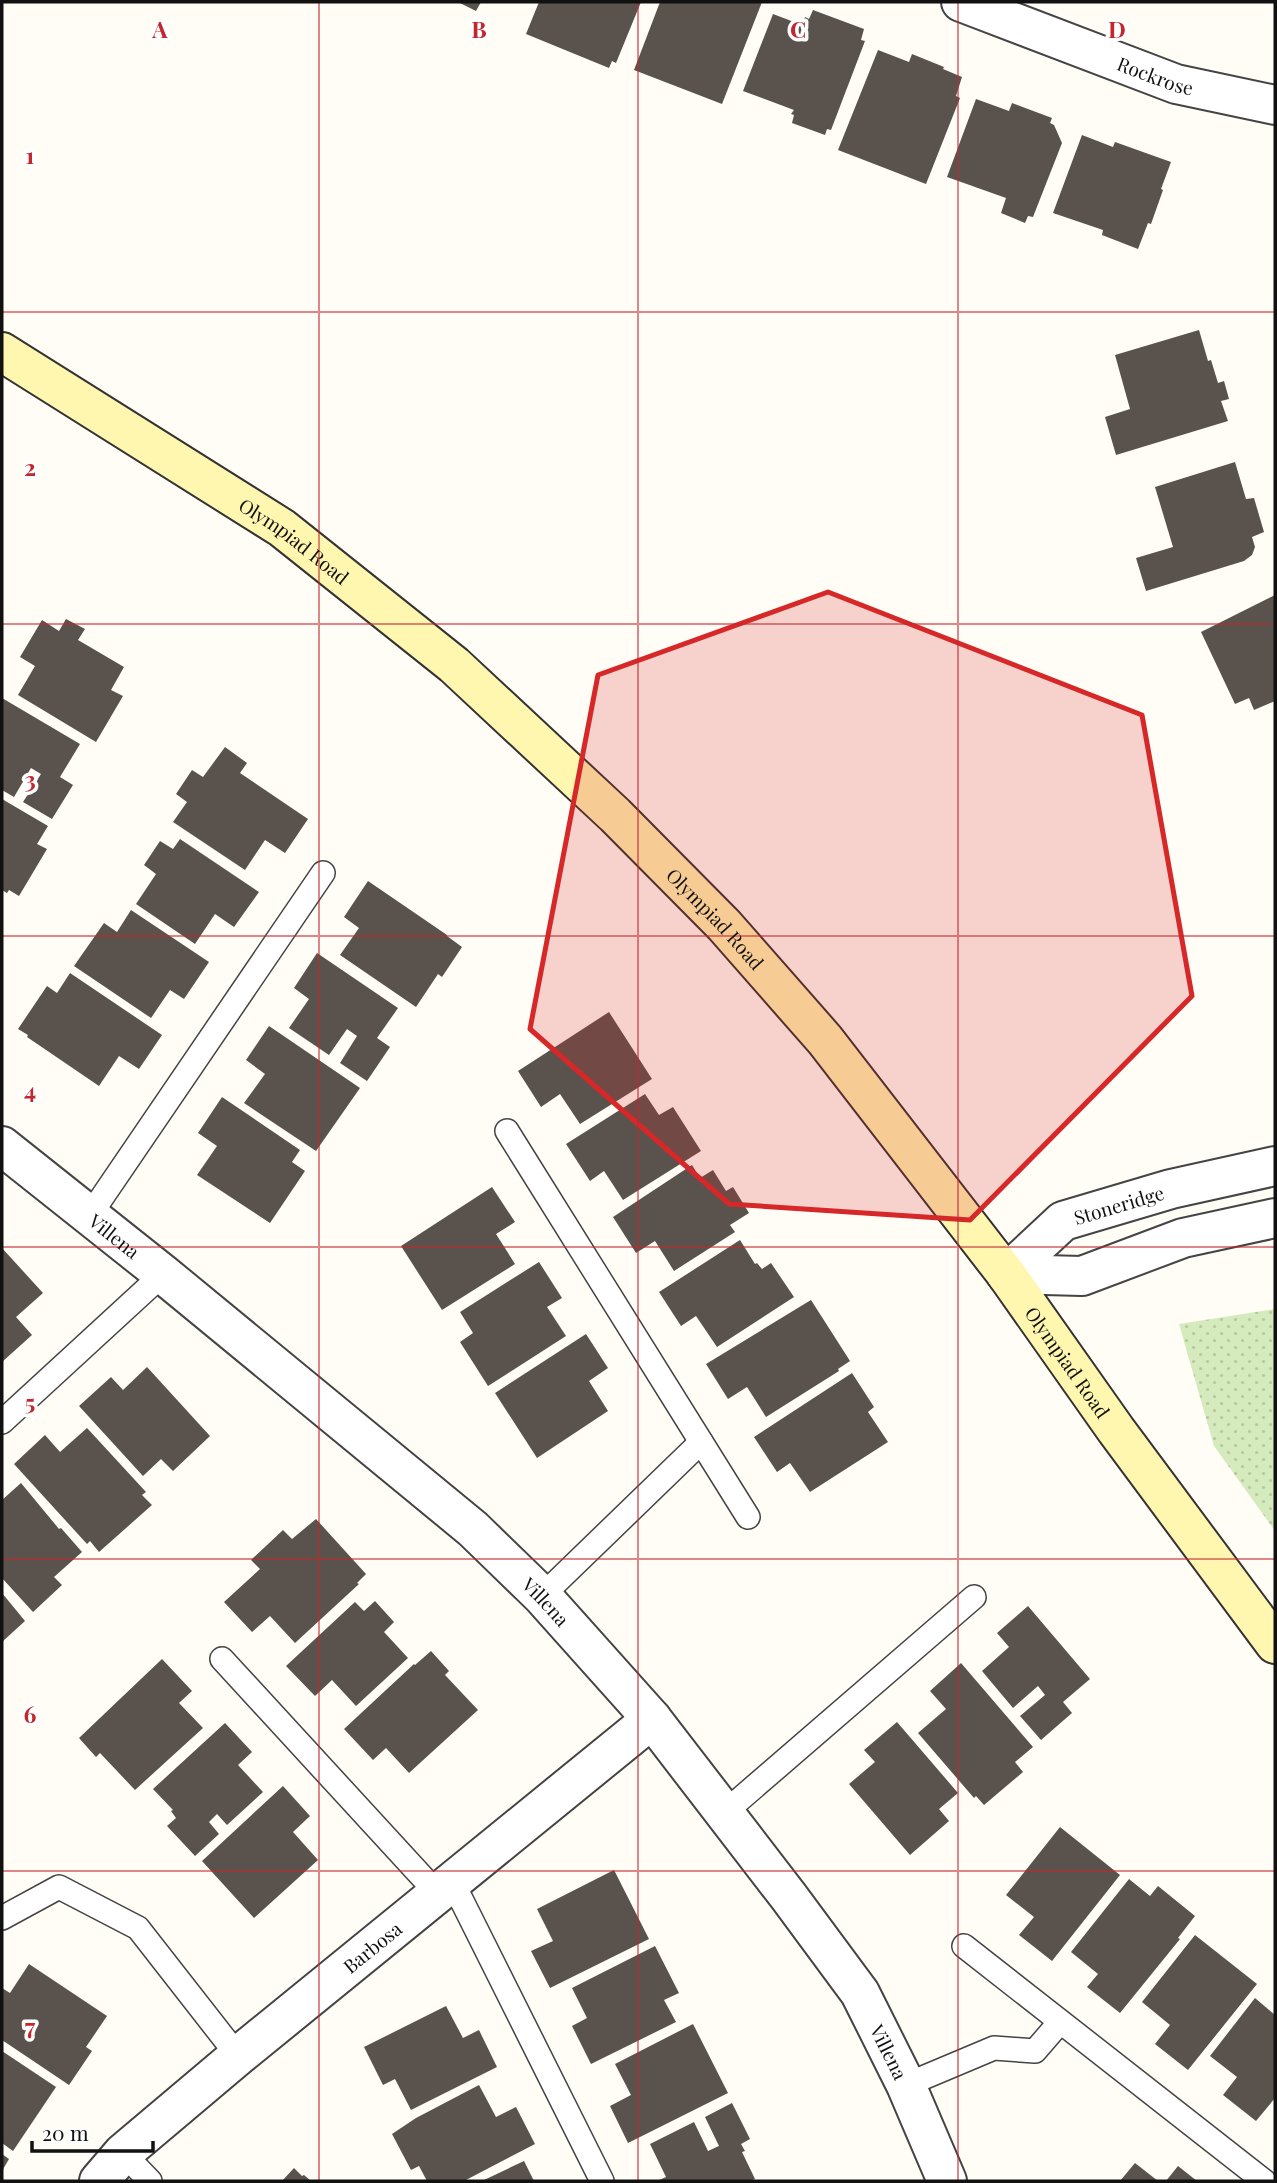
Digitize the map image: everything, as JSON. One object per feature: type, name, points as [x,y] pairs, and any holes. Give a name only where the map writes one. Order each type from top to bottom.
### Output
[{"type":"main road","name":"Olympiad Road","points":[[2,352],[282,528],[454,665],[615,815],[724,925],[825,1040],[1006,1274],[1116,1430],[1275,1644]]},
{"type":"street","name":"Rockrose","points":[[961,2],[1176,84],[1275,104]]},
{"type":"street","name":"Villena","points":[[2,1146],[163,1274],[473,1529],[542,1596],[652,1719],[860,1993],[906,2085],[947,2181]]},
{"type":"street","name":"Stoneridge","points":[[1006,1274],[1063,1221],[1171,1189],[1275,1166]]},
{"type":"street","points":[[1171,1189],[1189,1237]]},
{"type":"street","points":[[1006,1274],[1082,1276],[1189,1237],[1275,1218]]},
{"type":"street","name":"Barbosa","points":[[111,2167],[238,2056],[652,1719]]},
{"type":"lane","points":[[90,1215],[323,873]]},
{"type":"lane","points":[[507,1131],[748,1517]]},
{"type":"lane","points":[[2,1422],[163,1274]]},
{"type":"lane","points":[[542,1596],[701,1442]]},
{"type":"lane","points":[[724,1813],[974,1597]]},
{"type":"lane","points":[[222,1659],[445,1887],[601,2181]]},
{"type":"lane","points":[[2,1918],[58,1887],[138,1928],[238,2056]]},
{"type":"lane","points":[[964,1946],[1264,2181]]},
{"type":"lane","points":[[906,2085],[994,2048],[1035,2051],[1060,2022]]},
{"type":"lane","points":[[111,2167],[150,2181]]},
{"type":"highlighted area","points":[[828,592],[1142,715],[1192,996],[970,1220],[729,1204],[530,1029],[598,675]]},
{"type":"green space","points":[[1275,1309],[1275,1531],[1214,1446],[1179,1324]]},
{"type":"building","points":[[458,2],[481,2],[476,11]]},
{"type":"building","points":[[539,2],[641,2],[616,63],[612,61],[609,68],[526,34]]},
{"type":"building","points":[[660,2],[762,2],[722,104],[634,70]]},
{"type":"building","points":[[813,10],[864,29],[861,40],[865,41],[831,130],[827,129],[825,135],[792,123],[794,115],[791,114],[794,110],[743,91],[773,14],[802,25],[805,17],[809,19]]},
{"type":"building","points":[[878,50],[909,62],[912,54],[962,77],[956,96],[960,98],[926,184],[838,150]]},
{"type":"building","points":[[976,99],[1009,111],[1012,103],[1052,118],[1050,123],[1054,125],[1062,143],[1033,217],[1028,216],[1025,223],[1001,213],[1006,198],[947,177]]},
{"type":"building","points":[[1082,135],[1113,147],[1115,142],[1171,162],[1151,224],[1148,223],[1138,249],[1102,235],[1103,230],[1053,213]]},
{"type":"building","points":[[1199,330],[1218,383],[1224,381],[1229,399],[1221,401],[1228,421],[1116,455],[1105,417],[1130,409],[1115,355]]},
{"type":"building","points":[[1235,462],[1246,499],[1254,498],[1264,532],[1252,537],[1255,547],[1252,555],[1244,561],[1146,591],[1136,558],[1173,547],[1155,487]]},
{"type":"building","points":[[1275,595],[1275,701],[1254,710],[1249,698],[1235,704],[1201,632]]},
{"type":"building","points":[[66,619],[85,629],[78,640],[124,667],[111,690],[123,696],[96,742],[18,695],[35,666],[20,657],[42,620],[59,631]]},
{"type":"building","points":[[2,698],[80,744],[60,777],[73,785],[52,819],[23,802],[41,774],[31,768],[14,797],[2,790]]},
{"type":"building","points":[[225,747],[247,763],[240,773],[308,819],[285,853],[265,840],[245,870],[173,822],[187,802],[176,794],[192,770],[203,777]]},
{"type":"building","points":[[2,799],[48,826],[37,844],[47,849],[19,896],[9,890],[7,893],[2,890]]},
{"type":"building","points":[[180,839],[259,892],[234,927],[215,914],[195,944],[136,904],[156,874],[144,865],[160,841],[173,849]]},
{"type":"building","points":[[368,881],[462,947],[442,977],[438,974],[416,1007],[340,955],[359,928],[344,917]]},
{"type":"building","points":[[131,910],[209,962],[184,999],[170,990],[151,1018],[74,966],[104,923],[117,932]]},
{"type":"building","points":[[317,953],[398,1008],[377,1038],[390,1047],[367,1081],[340,1063],[357,1036],[347,1029],[329,1055],[289,1028],[309,999],[294,988]]},
{"type":"building","points":[[70,973],[162,1035],[139,1069],[119,1056],[99,1086],[18,1029],[47,986],[57,993]]},
{"type":"building","points":[[609,1012],[652,1079],[580,1124],[560,1094],[541,1107],[518,1071]]},
{"type":"building","points":[[269,1026],[360,1088],[316,1151],[244,1103],[265,1074],[246,1060]]},
{"type":"building","points":[[645,1094],[659,1115],[673,1107],[701,1151],[623,1200],[604,1171],[590,1181],[566,1144]]},
{"type":"building","points":[[222,1097],[300,1150],[292,1162],[305,1171],[270,1223],[197,1175],[217,1146],[198,1133]]},
{"type":"building","points":[[692,1165],[700,1178],[713,1170],[726,1191],[733,1187],[749,1213],[730,1225],[735,1232],[674,1271],[655,1241],[636,1253],[613,1217]]},
{"type":"building","points":[[492,1187],[515,1222],[496,1234],[515,1264],[442,1310],[401,1246]]},
{"type":"building","points":[[740,1240],[755,1264],[762,1269],[771,1263],[794,1297],[717,1347],[696,1316],[681,1326],[659,1292]]},
{"type":"building","points":[[2,1248],[43,1293],[16,1317],[32,1335],[2,1362]]},
{"type":"building","points":[[539,1262],[562,1298],[547,1307],[566,1336],[488,1386],[460,1342],[473,1333],[460,1312]]},
{"type":"building","points":[[811,1300],[850,1361],[838,1369],[839,1371],[766,1417],[747,1387],[728,1399],[706,1364]]},
{"type":"building","points":[[586,1334],[608,1368],[589,1381],[608,1411],[537,1458],[495,1393]]},
{"type":"building","points":[[147,1367],[210,1436],[173,1471],[161,1459],[143,1476],[79,1406],[111,1377],[123,1390]]},
{"type":"building","points":[[852,1373],[874,1407],[868,1412],[888,1442],[810,1492],[790,1463],[777,1472],[754,1437]]},
{"type":"building","points":[[87,1428],[146,1492],[142,1495],[152,1505],[99,1552],[90,1541],[87,1544],[14,1464],[45,1435],[60,1452]]},
{"type":"building","points":[[21,1483],[82,1552],[54,1577],[62,1585],[33,1612],[2,1578],[2,1500]]},
{"type":"building","points":[[316,1519],[366,1574],[357,1583],[359,1584],[295,1643],[270,1616],[252,1632],[224,1602],[260,1569],[251,1560],[283,1530],[292,1539]]},
{"type":"building","points":[[2,1593],[25,1621],[2,1642]]},
{"type":"building","points":[[375,1601],[394,1622],[384,1632],[408,1658],[356,1706],[332,1680],[315,1696],[286,1666],[355,1602],[364,1611]]},
{"type":"building","points":[[1028,1606],[1090,1679],[1063,1702],[1072,1713],[1041,1740],[1020,1716],[1045,1695],[1038,1686],[1013,1708],[982,1671],[1009,1647],[997,1633]]},
{"type":"building","points":[[431,1651],[449,1671],[445,1675],[478,1710],[409,1773],[386,1748],[373,1760],[344,1729]]},
{"type":"building","points":[[162,1659],[192,1691],[179,1703],[203,1728],[135,1790],[100,1753],[96,1757],[79,1738]]},
{"type":"building","points":[[961,1663],[1033,1747],[1015,1762],[1023,1772],[984,1805],[976,1796],[974,1798],[918,1733],[946,1709],[930,1691]]},
{"type":"building","points":[[897,1722],[958,1793],[939,1809],[949,1821],[910,1855],[849,1784],[875,1762],[864,1750]]},
{"type":"building","points":[[225,1723],[252,1752],[238,1765],[263,1792],[227,1825],[217,1814],[209,1822],[219,1834],[195,1856],[167,1826],[176,1818],[171,1811],[173,1810],[153,1789]]},
{"type":"building","points":[[283,1786],[310,1816],[293,1832],[318,1860],[254,1918],[202,1861]]},
{"type":"building","points":[[1060,1827],[1120,1875],[1052,1961],[1019,1935],[1034,1917],[1006,1895]]},
{"type":"building","points":[[614,1870],[649,1939],[550,1988],[531,1951],[553,1941],[537,1909]]},
{"type":"building","points":[[1129,1879],[1150,1896],[1158,1886],[1195,1916],[1178,1938],[1180,1939],[1120,2013],[1087,1987],[1098,1974],[1071,1952]]},
{"type":"building","points":[[1195,1935],[1257,1984],[1188,2070],[1155,2044],[1170,2025],[1142,2002]]},
{"type":"building","points":[[655,1946],[679,1993],[664,2000],[676,2022],[591,2064],[572,2026],[587,2018],[572,1988]]},
{"type":"building","points":[[29,1964],[107,2016],[86,2047],[92,2051],[69,2085],[2,2040],[2,1988],[10,1993]]},
{"type":"building","points":[[1255,1998],[1275,2015],[1275,2098],[1256,2121],[1223,2095],[1237,2077],[1210,2056]]},
{"type":"building","points":[[446,2006],[463,2038],[479,2030],[497,2067],[411,2110],[395,2079],[383,2085],[364,2047]]},
{"type":"building","points":[[693,2024],[728,2093],[628,2143],[610,2106],[631,2095],[615,2064]]},
{"type":"building","points":[[2,2051],[56,2087],[13,2151],[2,2143]]},
{"type":"building","points":[[479,2085],[496,2117],[516,2107],[535,2144],[464,2181],[427,2181],[419,2166],[411,2170],[392,2134],[416,2118]]},
{"type":"building","points":[[732,2103],[750,2139],[741,2144],[745,2151],[742,2152],[755,2179],[657,2181],[666,2177],[650,2144],[694,2122],[708,2151],[719,2146],[705,2117]]},
{"type":"building","points":[[2,2154],[9,2159],[2,2171]]},
{"type":"building","points":[[524,2161],[534,2181],[482,2181]]},
{"type":"building","points":[[1135,2163],[1158,2181],[1120,2181]]},
{"type":"building","points":[[1178,2166],[1197,2181],[1166,2181]]},
{"type":"building","points":[[294,2168],[302,2176],[311,2181],[282,2181]]}]
